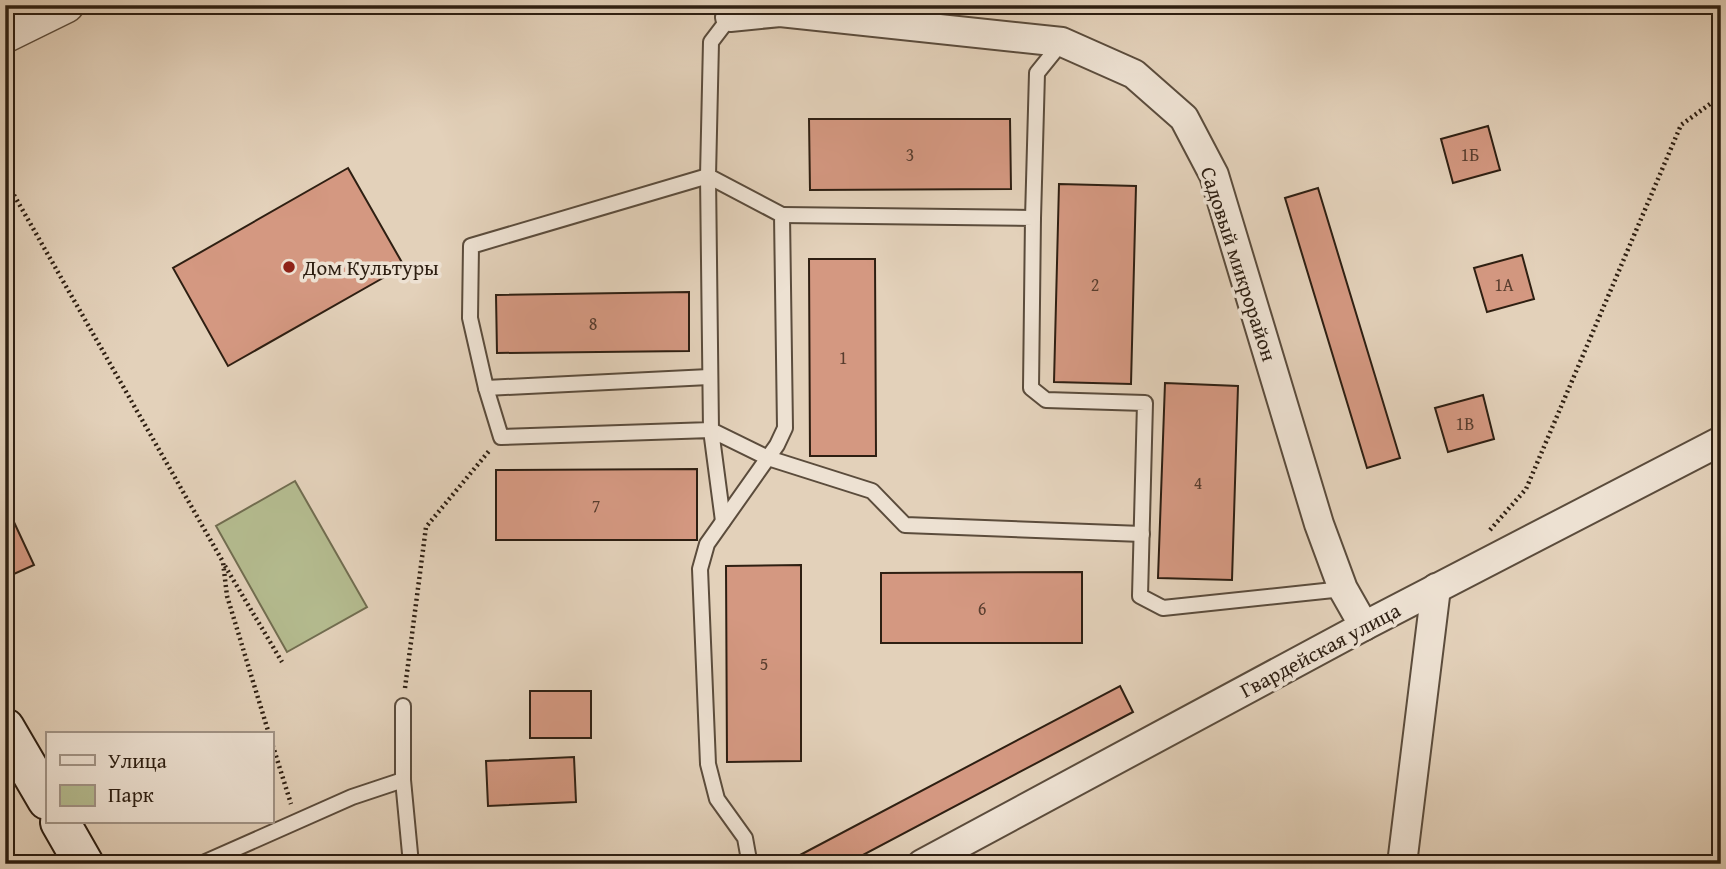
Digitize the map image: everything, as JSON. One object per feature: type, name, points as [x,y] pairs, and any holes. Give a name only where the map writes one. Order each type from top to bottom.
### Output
[{"type":"main road","points":[[5,728],[46,798]]},
{"type":"main road","points":[[61,824],[84,864]]},
{"type":"street","points":[[5,35],[66,5]]},
{"type":"street","name":"Садовый микрорайон","points":[[730,17],[780,12],[1062,42],[1134,74],[1184,118],[1214,175],[1319,524],[1343,589],[1364,626]]},
{"type":"street","name":"Гвардейская улица","points":[[922,864],[1364,626],[1721,440]]},
{"type":"street","points":[[1402,864],[1436,588]]},
{"type":"lane","points":[[723,521],[711,430],[708,176],[711,42],[730,17]]},
{"type":"lane","points":[[1062,42],[1037,73],[1031,388],[1046,400],[1144,403],[1140,596],[1163,608],[1343,589]]},
{"type":"lane","points":[[1033,218],[782,215],[708,176],[471,246],[470,318],[486,388],[501,437],[711,430],[768,458],[872,491],[905,525],[1142,534]]},
{"type":"lane","points":[[742,864],[749,860],[745,838],[717,799],[708,764],[699,569],[707,544],[777,445],[785,428],[782,215]]},
{"type":"lane","points":[[486,388],[709,377]]},
{"type":"lane","points":[[403,706],[403,780],[411,864]]},
{"type":"lane","points":[[201,864],[352,797],[403,780]]},
{"type":"path","points":[[1481,539],[1526,489],[1681,125],[1721,96]]},
{"type":"path","points":[[14,195],[282,662]]},
{"type":"path","points":[[403,706],[426,527],[501,437]]},
{"type":"path","points":[[223,562],[227,596],[269,732]]},
{"type":"path","points":[[273,746],[296,821]]},
{"type":"green space","points":[[295,481],[367,607],[287,652],[216,526]]},
{"type":"building","points":[[809,119],[1010,119],[1011,189],[810,190]]},
{"type":"building","points":[[1488,126],[1500,170],[1453,183],[1441,139]]},
{"type":"building","name":"Дом Культуры","points":[[348,168],[404,266],[228,366],[173,268]]},
{"type":"building","points":[[1059,184],[1136,186],[1131,384],[1054,382]]},
{"type":"building","points":[[1318,188],[1400,458],[1367,468],[1285,198]]},
{"type":"building","points":[[1522,255],[1534,299],[1487,312],[1474,268]]},
{"type":"building","points":[[809,259],[875,259],[876,456],[810,456]]},
{"type":"building","points":[[689,292],[689,351],[497,353],[496,295]]},
{"type":"building","points":[[1165,383],[1238,386],[1232,580],[1158,578]]},
{"type":"building","points":[[1483,395],[1494,439],[1448,452],[1435,408]]},
{"type":"building","points":[[697,469],[697,540],[496,540],[496,470]]},
{"type":"building","points":[[13,520],[34,565],[5,578],[5,524]]},
{"type":"building","points":[[801,565],[801,761],[727,762],[726,566]]},
{"type":"building","points":[[1082,572],[1082,643],[881,643],[881,573]]},
{"type":"building","points":[[1120,686],[1133,712],[846,864],[783,864]]},
{"type":"building","points":[[530,691],[591,691],[591,738],[530,738]]},
{"type":"building","points":[[574,757],[576,802],[488,806],[486,761]]},
{"type":"place","name":"Дом Культуры","points":[[289,267]]}]
